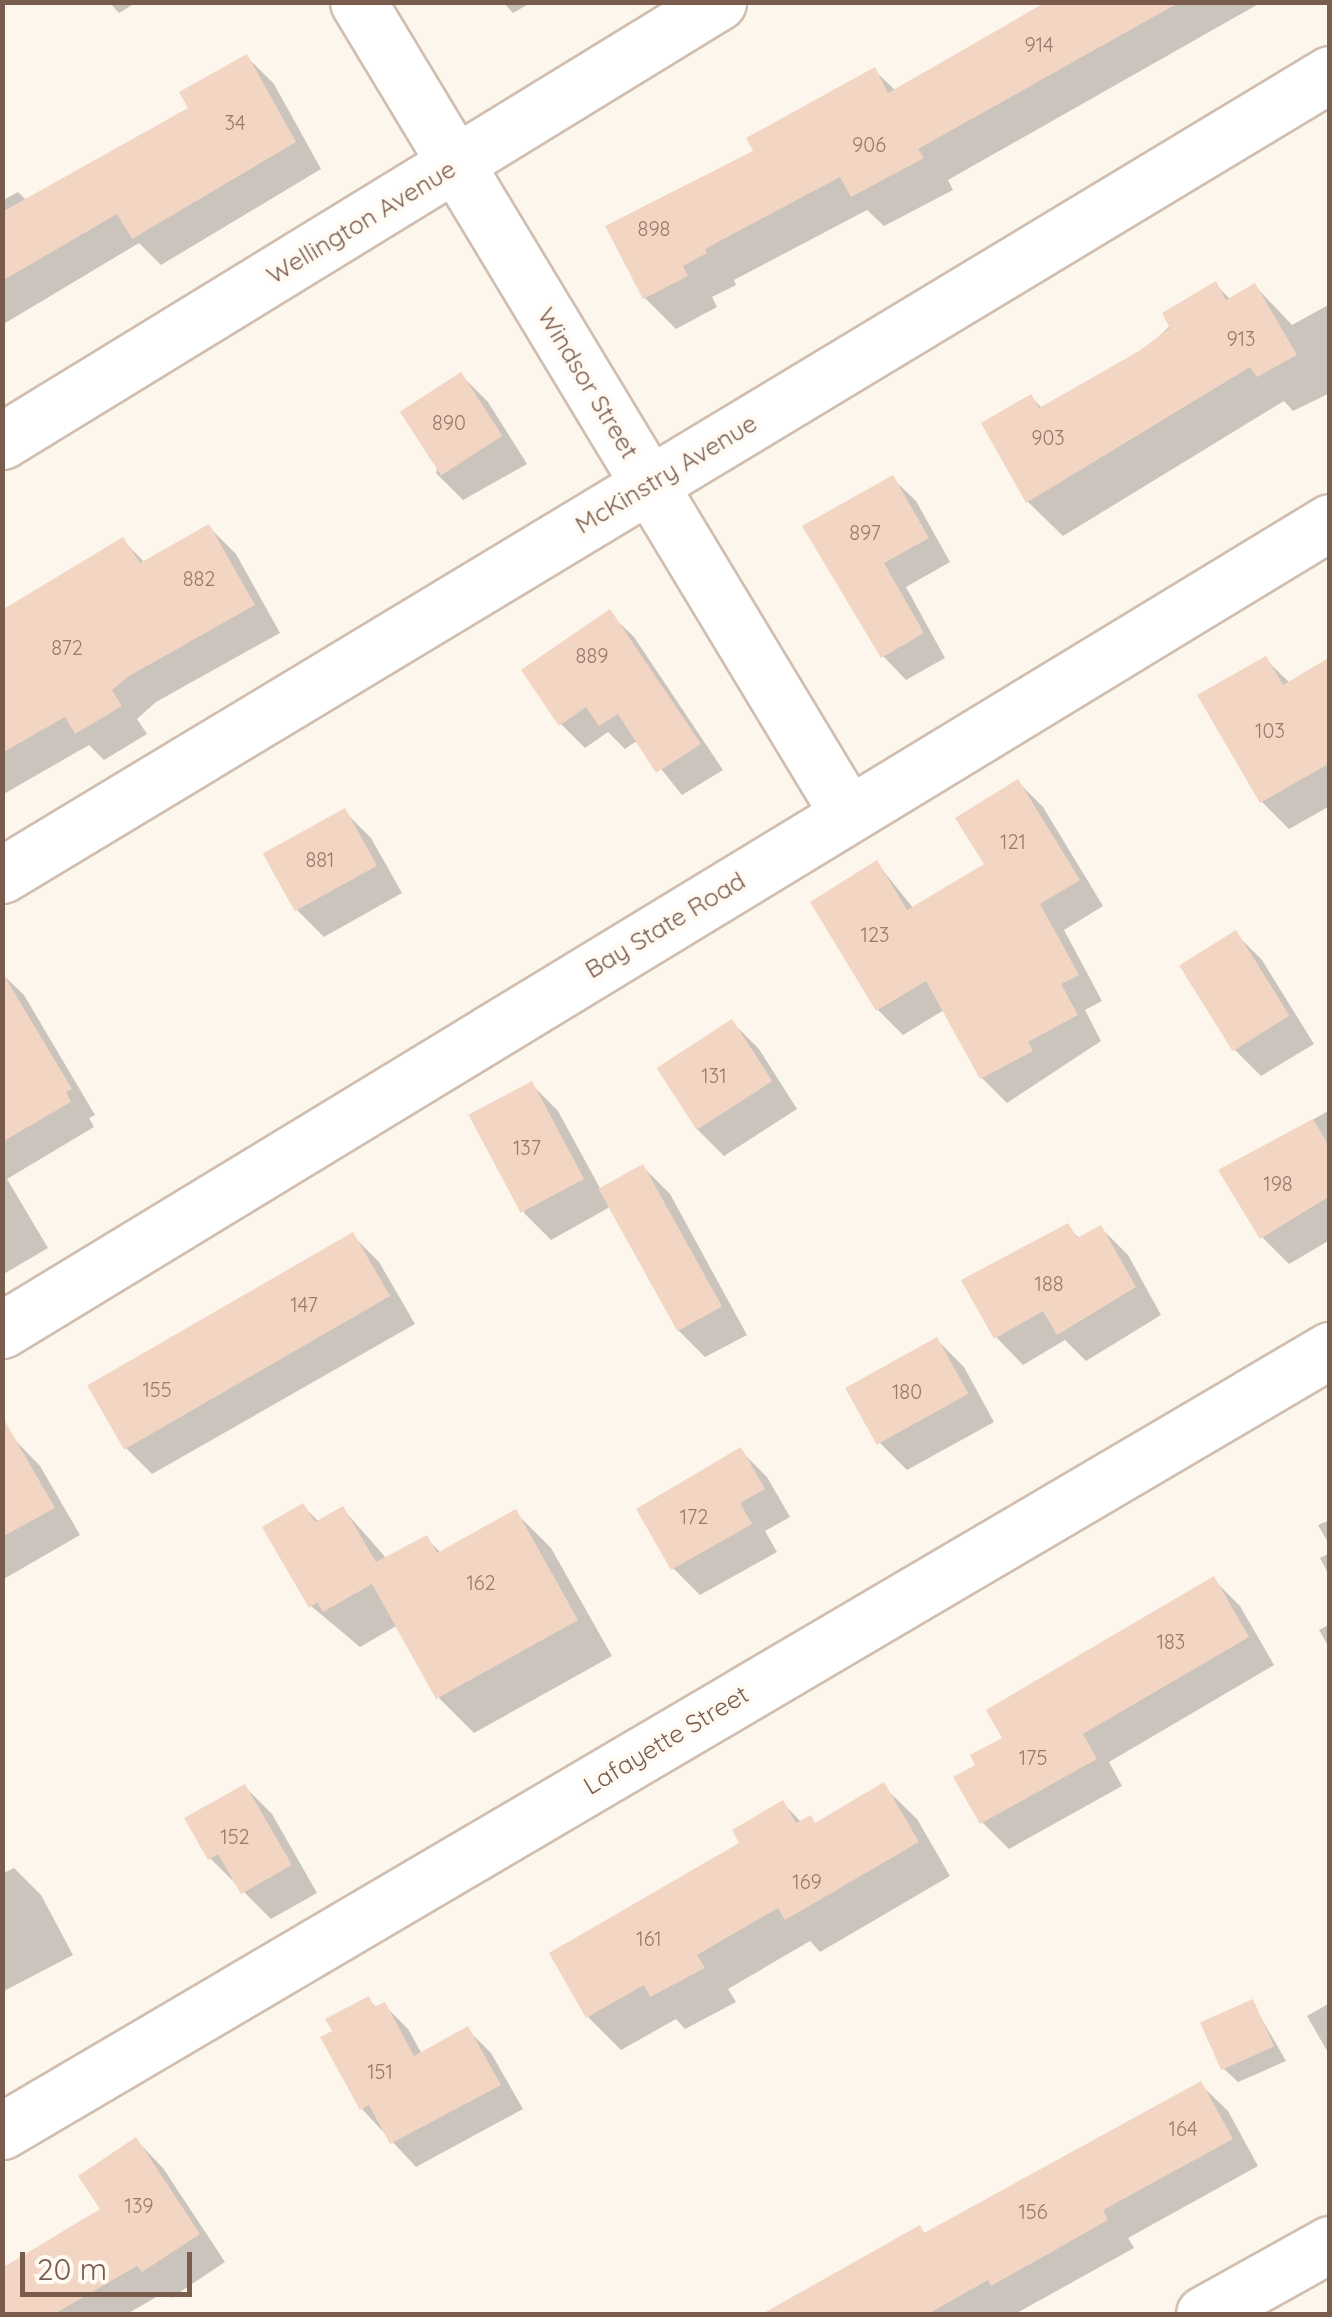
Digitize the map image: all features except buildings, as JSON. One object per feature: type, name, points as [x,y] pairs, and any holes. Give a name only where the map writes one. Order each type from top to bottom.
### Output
[{"type":"street","name":"Windsor Street","points":[[358,2],[848,814]]},
{"type":"street","name":"Wellington Avenue","points":[[2,441],[718,2]]},
{"type":"street","name":"McKinstry Avenue","points":[[2,875],[1330,74]]},
{"type":"street","name":"Bay State Road","points":[[2,1330],[1330,522]]},
{"type":"street","name":"Lafayette Street","points":[[2,2131],[1330,1350]]},
{"type":"street","points":[[1204,2314],[1330,2244]]}]
